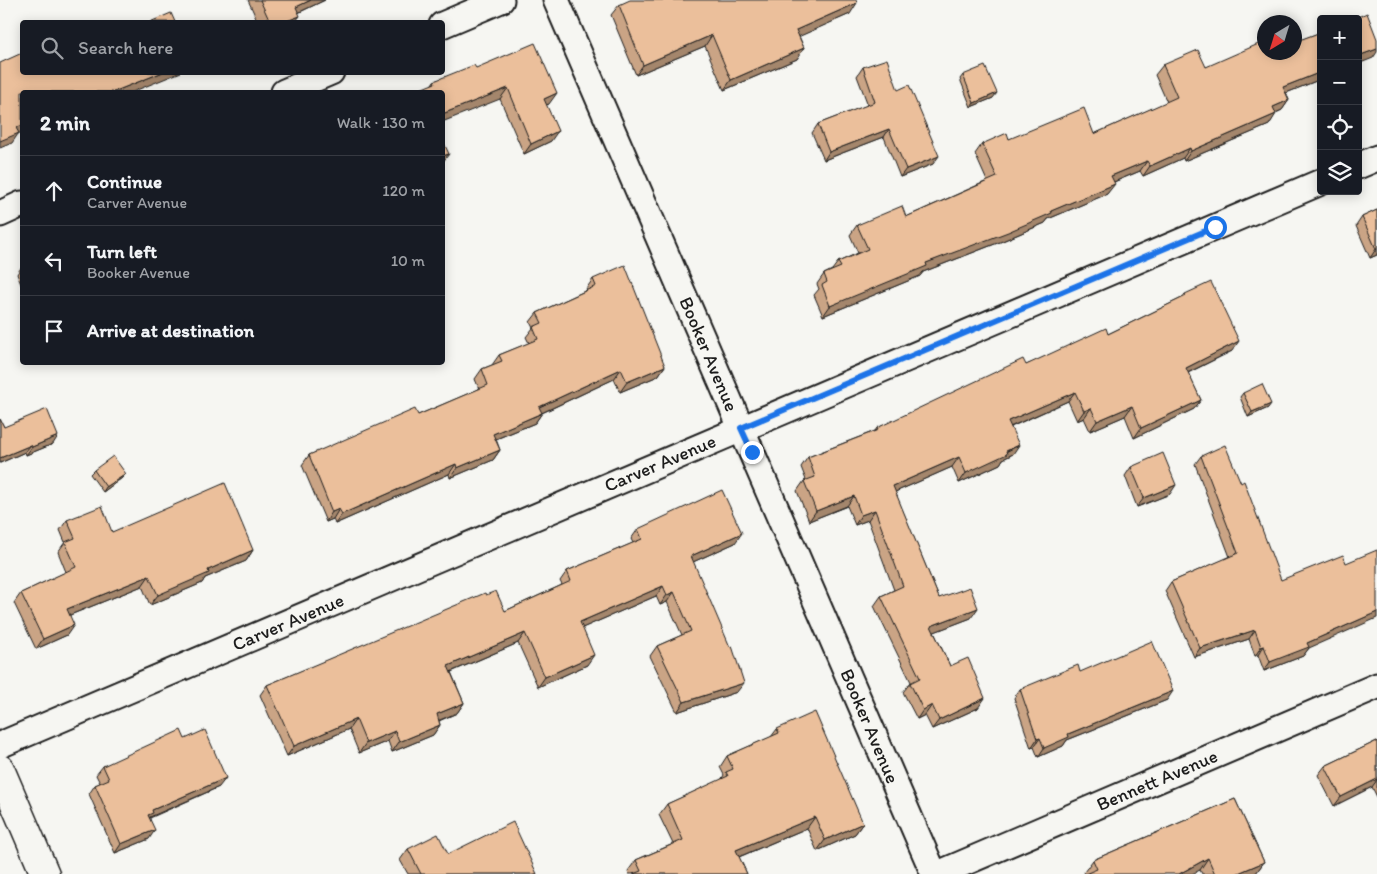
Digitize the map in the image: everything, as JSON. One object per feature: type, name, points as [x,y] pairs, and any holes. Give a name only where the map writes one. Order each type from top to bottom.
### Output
[{"type":"street","points":[[445,24],[501,0]]},
{"type":"street","name":"Booker Avenue","points":[[556,0],[936,874]]},
{"type":"street","points":[[289,90],[324,75]]},
{"type":"street","points":[[1362,164],[1377,158]]},
{"type":"street","name":"Carver Avenue","points":[[0,745],[1317,184]]},
{"type":"street","points":[[0,214],[20,205]]},
{"type":"street","name":"Bennett Avenue","points":[[936,874],[1377,686]]},
{"type":"street","points":[[0,770],[45,874]]},
{"type":"building","points":[[260,0],[311,0],[296,7],[300,16],[289,20],[269,20]]},
{"type":"building","points":[[630,0],[856,0],[857,3],[796,30],[804,48],[731,80],[712,35],[643,65],[619,5]]},
{"type":"building","points":[[171,13],[174,20],[155,20]]},
{"type":"building","points":[[1367,13],[1377,39],[1377,49],[1362,55],[1362,15]]},
{"type":"building","points":[[1317,33],[1317,74],[1283,87],[1289,100],[1273,107],[1276,114],[1191,151],[1190,148],[1150,166],[1147,161],[1111,176],[1115,184],[1051,211],[1052,213],[1008,232],[926,263],[927,266],[830,306],[822,285],[827,282],[824,274],[841,267],[838,262],[868,249],[857,225],[902,206],[906,217],[997,177],[982,144],[1007,133],[1009,139],[1084,108],[1094,134],[1177,97],[1163,65],[1198,50],[1206,67],[1257,45],[1257,60],[1302,60],[1302,39]]},
{"type":"building","points":[[535,43],[557,93],[544,99],[558,131],[531,144],[508,88],[445,113],[445,90],[418,90],[435,83],[434,81],[474,65],[476,68]]},
{"type":"building","points":[[20,54],[20,75],[156,75],[118,90],[20,90],[20,126],[16,128],[19,133],[0,141],[0,63]]},
{"type":"building","points":[[887,59],[898,90],[909,85],[939,156],[906,169],[889,129],[829,152],[818,124],[875,102],[863,67]]},
{"type":"building","points":[[985,66],[997,93],[974,103],[963,75]]},
{"type":"building","points":[[445,145],[449,154],[445,155]]},
{"type":"building","points":[[1377,210],[1377,249],[1376,249],[1362,217]]},
{"type":"building","points":[[625,265],[665,366],[627,382],[621,369],[539,407],[542,413],[493,434],[500,450],[457,468],[456,464],[342,514],[339,509],[332,512],[309,455],[415,409],[418,415],[488,385],[482,369],[502,361],[499,355],[538,339],[533,327],[542,323],[537,313],[596,286],[593,279]]},
{"type":"building","points":[[1211,282],[1239,341],[1186,368],[1201,400],[1141,428],[1132,406],[1097,421],[1091,408],[1084,411],[1075,392],[1008,421],[1019,445],[1006,451],[1007,454],[966,473],[959,457],[893,486],[939,598],[970,587],[978,608],[931,626],[950,666],[968,658],[985,698],[939,720],[932,705],[923,710],[910,683],[920,678],[881,596],[903,586],[875,510],[861,515],[854,496],[816,511],[804,481],[815,477],[808,457],[878,430],[877,428],[1023,359],[1026,365],[1106,328],[1108,334]]},
{"type":"building","points":[[1262,384],[1271,404],[1252,412],[1243,393]]},
{"type":"building","points":[[47,409],[58,436],[0,458],[0,419],[4,427]]},
{"type":"building","points":[[1225,445],[1241,483],[1244,481],[1281,580],[1343,555],[1346,563],[1377,550],[1377,612],[1307,643],[1309,647],[1270,662],[1264,646],[1261,647],[1255,630],[1200,648],[1171,582],[1238,553],[1201,456]]},
{"type":"building","points":[[1163,453],[1176,485],[1144,498],[1131,467]]},
{"type":"building","points":[[113,456],[126,474],[106,487],[94,470]]},
{"type":"building","points":[[225,483],[253,550],[208,570],[209,573],[158,595],[149,576],[67,609],[74,625],[43,639],[21,593],[76,567],[65,542],[75,538],[67,520],[102,506],[112,532]]},
{"type":"building","points":[[722,490],[742,533],[691,556],[730,647],[732,646],[744,683],[684,702],[657,646],[691,631],[674,592],[667,595],[663,586],[580,622],[594,655],[545,677],[525,633],[448,666],[464,703],[437,714],[440,725],[399,742],[395,731],[366,743],[356,719],[294,746],[267,685],[485,593],[486,595],[496,591],[505,611],[571,581],[567,571],[642,539],[638,529]]},
{"type":"building","points":[[1152,641],[1173,691],[1068,734],[1069,737],[1044,748],[1040,738],[1037,739],[1020,689],[1078,665],[1080,672]]},
{"type":"building","points":[[815,712],[863,823],[825,840],[815,817],[736,850],[747,874],[633,874],[641,871],[636,860],[683,840],[667,804],[728,776],[726,772],[733,769],[727,756],[779,733],[777,729]]},
{"type":"building","points":[[181,730],[185,739],[205,730],[226,778],[152,810],[153,813],[148,815],[155,830],[121,844],[95,785],[109,779],[103,766]]},
{"type":"building","points":[[1377,741],[1377,779],[1341,797],[1325,766]]},
{"type":"building","points":[[1235,799],[1264,862],[1236,874],[1215,874],[1208,858],[1179,874],[1085,874],[1097,869],[1093,860]]},
{"type":"building","points":[[513,822],[537,874],[421,874],[408,849],[438,834],[448,854]]},
{"type":"route","points":[[752,452],[741,428],[1215,227]]}]
